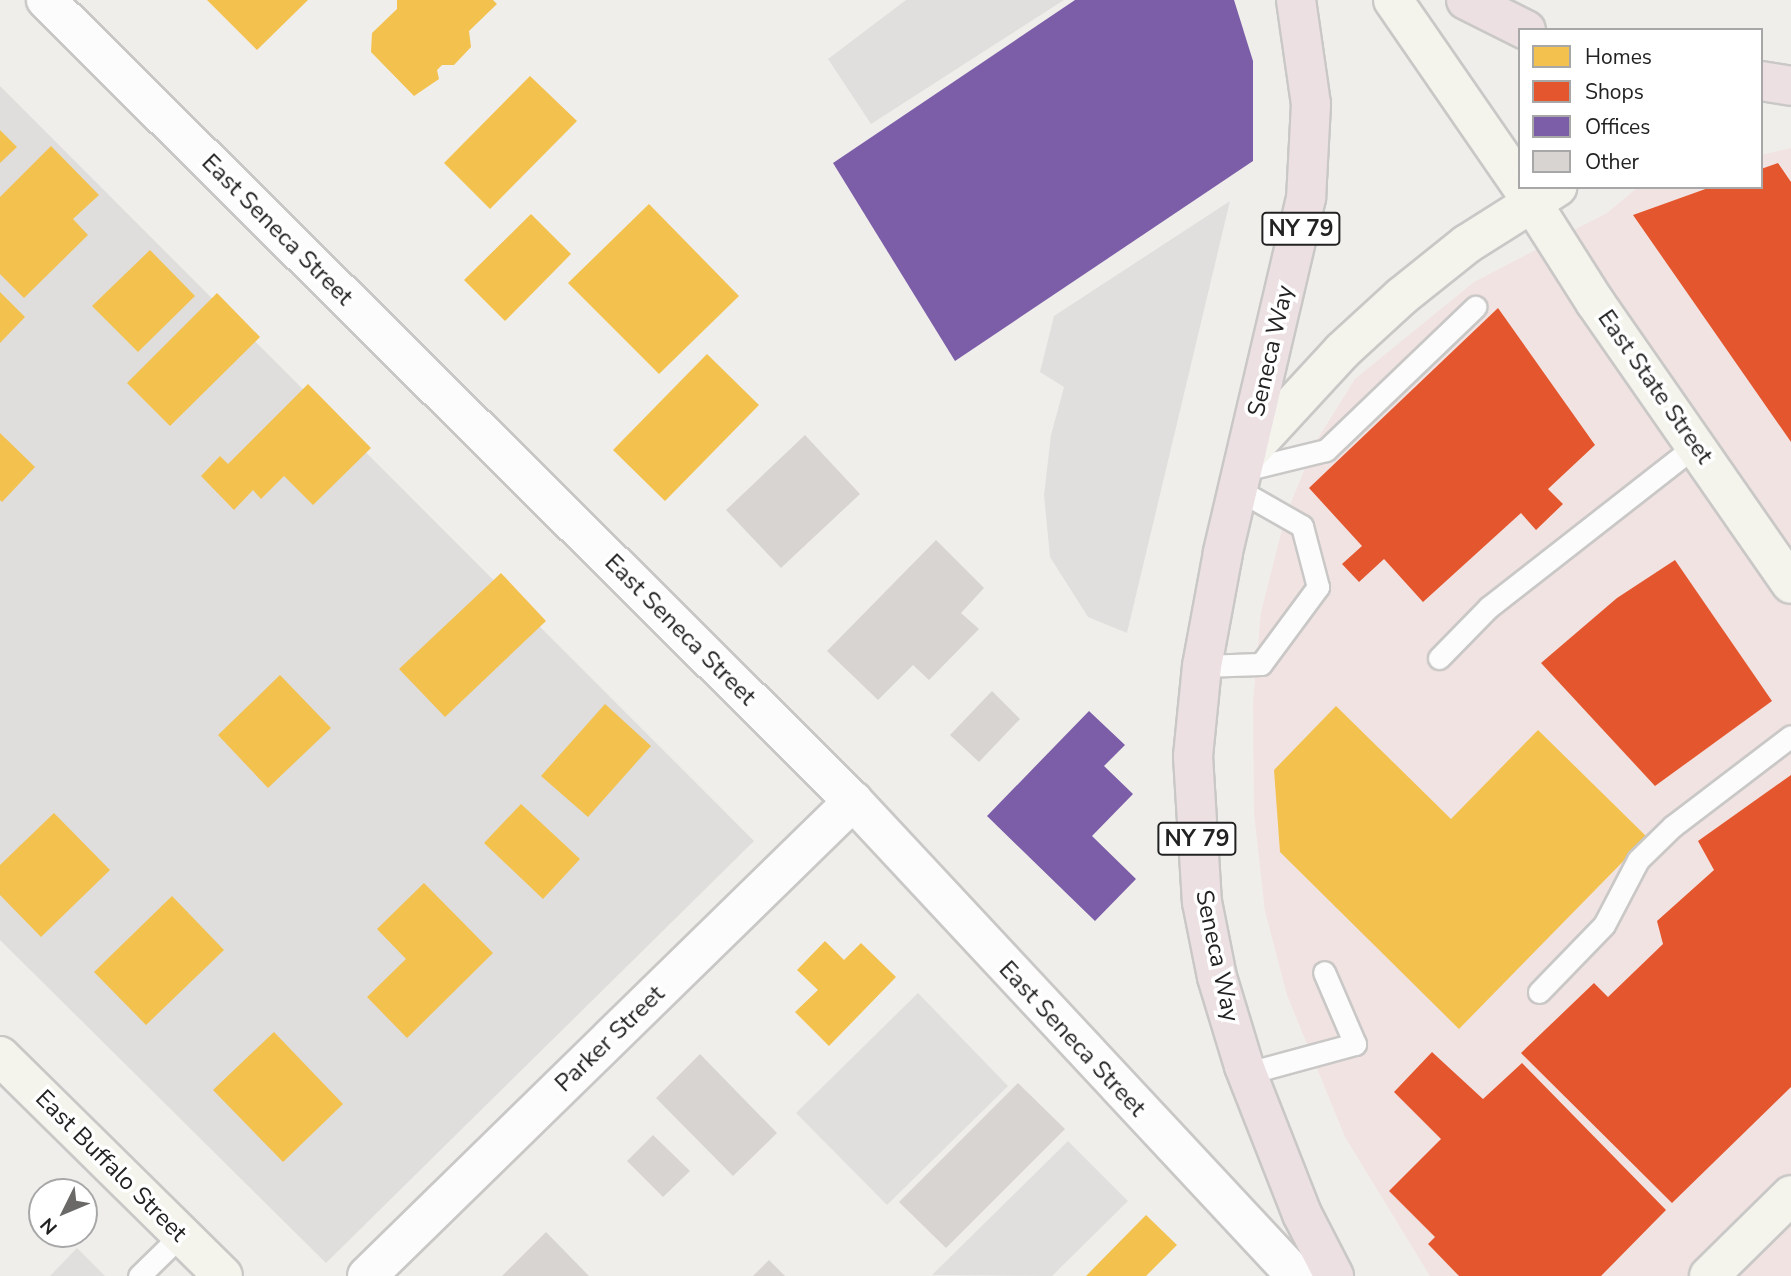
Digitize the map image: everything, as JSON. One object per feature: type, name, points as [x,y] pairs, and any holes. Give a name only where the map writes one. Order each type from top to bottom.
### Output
[{"type":"highway","name":"Seneca Way","points":[[1296,0],[1311,104],[1311,150],[1297,247],[1244,471],[1202,666],[1193,755],[1202,902],[1217,977],[1248,1073],[1302,1214],[1334,1276]]},
{"type":"highway","points":[[1466,0],[1522,28]]},
{"type":"street","name":"East Seneca Street","points":[[46,0],[853,801],[1296,1276]]},
{"type":"street","name":"East State Street","points":[[1393,0],[1518,170]]},
{"type":"street","name":"Seneca Way","points":[[1244,471],[1342,351],[1402,296],[1533,190]]},
{"type":"street","name":"East State Street","points":[[1533,190],[1695,446],[1791,584]]},
{"type":"street","name":"Parker Street","points":[[367,1276],[853,801]]},
{"type":"street","name":"East Buffalo Street","points":[[0,1056],[223,1276]]},
{"type":"street","points":[[1709,1276],[1791,1195]]},
{"type":"lane","points":[[1244,471],[1326,450],[1475,307]]},
{"type":"lane","points":[[1439,658],[1489,607],[1695,446]]},
{"type":"lane","points":[[1202,666],[1261,664],[1318,587],[1302,526],[1244,471]]},
{"type":"lane","points":[[1539,992],[1604,925],[1638,860],[1674,825],[1791,736]]},
{"type":"lane","points":[[1248,1073],[1355,1044],[1324,972]]},
{"type":"lane","points":[[139,1276],[181,1236]]},
{"type":"shaded area","points":[[906,0],[1064,0],[871,124],[828,59]]},
{"type":"shaded area","points":[[0,86],[754,841],[326,1263],[0,940]]},
{"type":"shaded area","points":[[1791,148],[1791,1276],[1430,1276],[1345,1137],[1287,995],[1265,911],[1254,813],[1253,703],[1261,612],[1286,514],[1317,440],[1355,379],[1474,282],[1607,213],[1636,189],[1763,189],[1763,155]]},
{"type":"shaded area","points":[[1230,201],[1127,633],[1088,617],[1050,557],[1044,495],[1051,435],[1064,387],[1040,372],[1054,316]]},
{"type":"shaded area","points":[[918,993],[1008,1086],[887,1205],[796,1113]]},
{"type":"shaded area","points":[[1068,1141],[1128,1201],[1052,1276],[932,1275]]},
{"type":"shaded area","points":[[77,1248],[105,1276],[50,1276]]},
{"type":"building: Homes","points":[[207,0],[308,0],[257,50]]},
{"type":"building: Homes","points":[[397,0],[493,0],[497,4],[469,31],[471,47],[454,65],[442,65],[437,70],[439,79],[414,96],[371,52],[372,33],[397,9]]},
{"type":"building: Homes","points":[[530,76],[577,121],[490,209],[444,163]]},
{"type":"building: Homes","points":[[0,130],[17,147],[0,163]]},
{"type":"building: Homes","points":[[51,146],[99,195],[73,219],[88,235],[24,298],[0,274],[0,197]]},
{"type":"building: Homes","points":[[649,204],[739,296],[659,374],[568,283]]},
{"type":"building: Homes","points":[[531,214],[571,254],[505,321],[464,280]]},
{"type":"building: Homes","points":[[150,250],[195,296],[138,352],[92,306]]},
{"type":"building: Homes","points":[[0,292],[25,317],[0,343]]},
{"type":"building: Homes","points":[[217,293],[260,337],[170,426],[127,383]]},
{"type":"building: Homes","points":[[707,354],[759,405],[665,501],[613,450]]},
{"type":"building: Homes","points":[[308,384],[371,448],[313,505],[284,476],[261,499],[253,490],[234,510],[201,476],[220,456],[228,464]]},
{"type":"building: Homes","points":[[0,433],[35,467],[2,502],[0,500]]},
{"type":"building: Homes","points":[[501,573],[546,621],[445,717],[399,669]]},
{"type":"building: Homes","points":[[280,675],[331,728],[268,788],[218,735]]},
{"type":"building: Homes","points":[[605,704],[651,746],[588,817],[541,776]]},
{"type":"building: Homes","points":[[1336,706],[1451,819],[1538,730],[1647,837],[1459,1029],[1280,852],[1274,770]]},
{"type":"building: Homes","points":[[521,804],[580,859],[543,899],[484,843]]},
{"type":"building: Homes","points":[[54,813],[110,870],[41,937],[0,895],[0,865]]},
{"type":"building: Homes","points":[[424,883],[493,953],[407,1038],[367,997],[406,959],[377,929]]},
{"type":"building: Homes","points":[[172,896],[224,950],[146,1025],[94,972]]},
{"type":"building: Homes","points":[[825,941],[844,960],[861,943],[896,977],[829,1046],[795,1012],[818,990],[797,970]]},
{"type":"building: Homes","points":[[274,1032],[343,1104],[283,1162],[213,1090]]},
{"type":"building: Homes","points":[[1146,1215],[1177,1245],[1146,1276],[1086,1276]]},
{"type":"building: Shops","points":[[1778,163],[1791,182],[1791,442],[1633,215],[1705,189],[1763,189],[1763,168]]},
{"type":"building: Shops","points":[[1498,308],[1595,445],[1548,489],[1563,504],[1536,530],[1521,513],[1423,602],[1384,559],[1359,582],[1342,564],[1362,546],[1309,488]]},
{"type":"building: Shops","points":[[1675,560],[1772,701],[1655,786],[1541,663],[1617,598]]},
{"type":"building: Shops","points":[[1791,775],[1791,1087],[1672,1203],[1521,1053],[1594,983],[1608,997],[1663,944],[1657,921],[1714,870],[1698,841]]},
{"type":"building: Shops","points":[[1432,1052],[1483,1099],[1522,1063],[1666,1210],[1601,1276],[1459,1276],[1428,1244],[1435,1237],[1389,1191],[1441,1139],[1394,1092]]},
{"type":"building: Offices","points":[[1075,0],[1234,0],[1253,61],[1253,161],[955,361],[833,163]]},
{"type":"building: Offices","points":[[1089,711],[1125,745],[1104,766],[1133,794],[1092,836],[1136,879],[1095,921],[987,816]]},
{"type":"building: Other","points":[[805,435],[860,494],[781,568],[726,510]]},
{"type":"building: Other","points":[[936,540],[984,588],[961,613],[979,629],[929,680],[913,665],[878,700],[827,651]]},
{"type":"building: Other","points":[[992,691],[1020,719],[979,762],[950,735]]},
{"type":"building: Other","points":[[700,1054],[777,1133],[733,1176],[656,1098]]},
{"type":"building: Other","points":[[1018,1083],[1065,1129],[946,1248],[899,1202]]},
{"type":"building: Other","points":[[653,1135],[690,1171],[663,1197],[627,1161]]},
{"type":"building: Other","points":[[546,1232],[589,1276],[502,1276]]},
{"type":"building: Other","points":[[769,1260],[785,1276],[753,1276]]}]
